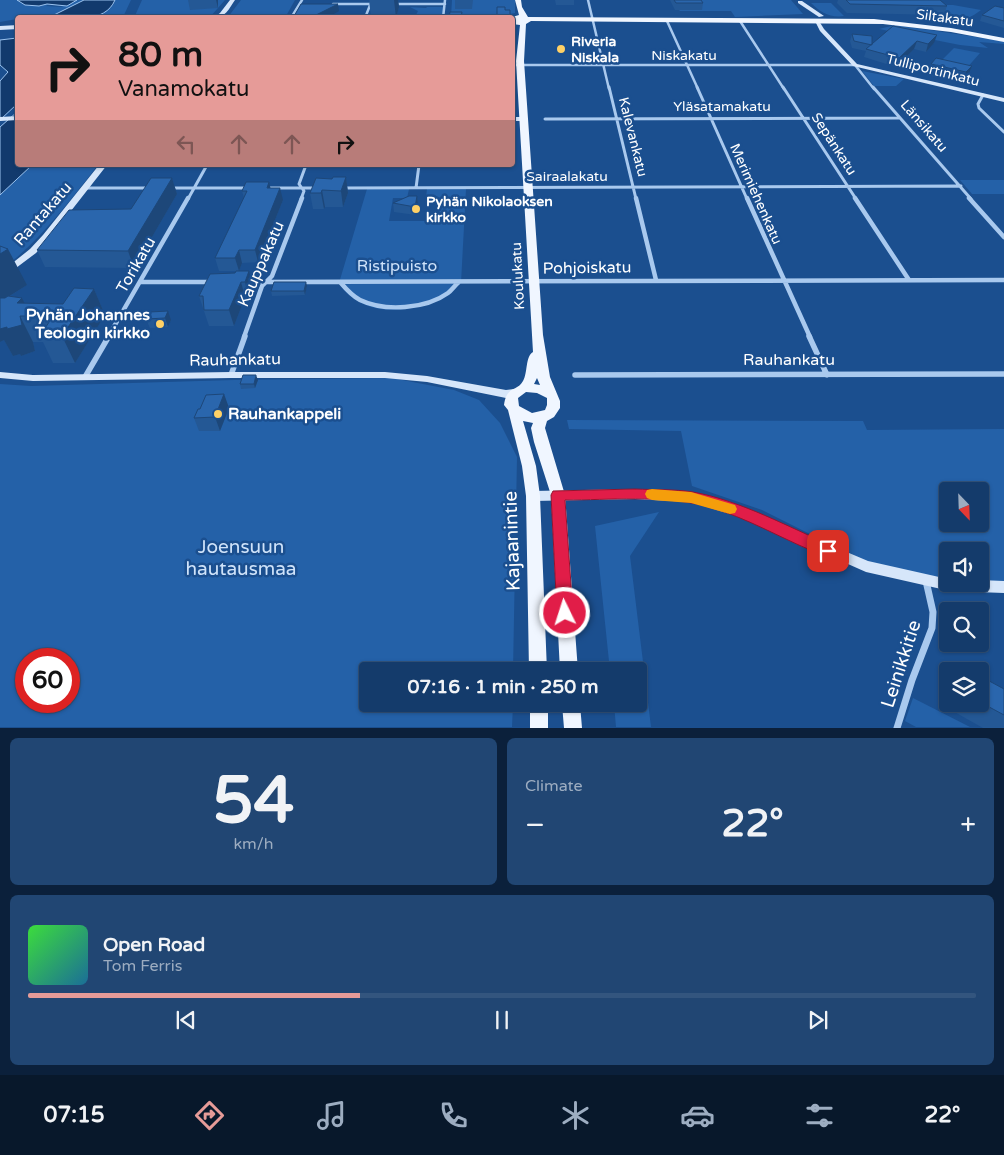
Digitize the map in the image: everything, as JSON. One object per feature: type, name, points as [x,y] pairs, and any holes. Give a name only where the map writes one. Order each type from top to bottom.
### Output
[{"type":"main road","points":[[515,15],[518,8],[518,0]]},
{"type":"main road","points":[[518,8],[521,9],[525,20]]},
{"type":"main road","name":"Siltakatu","points":[[515,20],[740,21],[820,19],[882,22],[951,30],[1004,40]]},
{"type":"main road","name":"Koulukatu","points":[[525,20],[516,65],[524,119],[537,335],[544,378],[552,395]]},
{"type":"main road","name":"Koulukatu","points":[[515,24],[517,33],[521,36]]},
{"type":"main road","name":"Koulukatu","points":[[516,399],[531,380],[534,370],[537,335]]},
{"type":"main road","points":[[538,388],[552,395],[554,401],[553,408],[548,414],[541,417],[526,417],[516,399],[538,388]]},
{"type":"main road","name":"Kajaanintie","points":[[516,399],[530,466],[533,496],[538,662]]},
{"type":"main road","points":[[541,417],[538,428],[541,442],[558,495],[568,662]]},
{"type":"main road","points":[[539,712],[539,728]]},
{"type":"main road","points":[[572,712],[573,728]]},
{"type":"street","points":[[223,15],[233,0]]},
{"type":"street","points":[[293,15],[302,0]]},
{"type":"street","points":[[366,15],[372,0]]},
{"type":"street","name":"Kalevankatu","points":[[588,0],[656,280]]},
{"type":"street","name":"Länsikatu","points":[[800,1],[820,19],[825,32],[1004,237]]},
{"type":"street","points":[[391,3],[445,2],[443,15]]},
{"type":"street","points":[[328,4],[382,4]]},
{"type":"street","name":"Merimiehenkatu","points":[[667,21],[827,374]]},
{"type":"street","name":"Sepänkatu","points":[[740,21],[909,280]]},
{"type":"street","points":[[0,28],[15,27]]},
{"type":"street","name":"Niskakatu","points":[[516,65],[855,65]]},
{"type":"street","name":"Tulliportinkatu","points":[[855,65],[1004,100]]},
{"type":"street","points":[[983,95],[978,104],[979,108],[1004,132]]},
{"type":"street","points":[[0,118],[15,118]]},
{"type":"street","name":"Yläsatamakatu","points":[[545,119],[899,118]]},
{"type":"street","points":[[515,119],[524,119]]},
{"type":"street","name":"Rantakatu","points":[[0,277],[33,251],[101,167]]},
{"type":"street","name":"Torikatu","points":[[85,377],[206,167]]},
{"type":"street","name":"Kauppakatu","points":[[231,375],[262,286],[272,276],[304,191],[299,184],[305,167]]},
{"type":"street","points":[[416,188],[420,167]]},
{"type":"street","name":"Sairaalakatu","points":[[337,188],[961,186]]},
{"type":"street","points":[[84,188],[328,188]]},
{"type":"street","name":"Pohjoiskatu","points":[[238,282],[1004,280]]},
{"type":"street","points":[[340,282],[351,295],[371,305],[397,307],[419,304],[447,294],[459,281]]},
{"type":"street","points":[[140,282],[219,282]]},
{"type":"street","name":"Rauhankatu","points":[[575,375],[1004,374]]},
{"type":"street","name":"Rauhankatu","points":[[0,375],[33,378],[385,375],[427,379],[469,388],[501,399],[516,399]]},
{"type":"street","points":[[533,496],[670,495],[707,501],[750,516],[866,566],[950,585],[1004,587]]},
{"type":"street","name":"Leinikkitie","points":[[897,728],[912,680],[932,628],[933,612],[926,581]]},
{"type":"green space","points":[[0,0],[17,0],[25,5],[49,4],[46,6],[61,7],[77,0],[84,0],[54,15],[15,15],[15,19],[0,22]]},
{"type":"green space","points":[[115,0],[131,0],[124,15],[99,15],[114,4]]},
{"type":"green space","points":[[142,0],[225,0],[212,15],[135,15]]},
{"type":"green space","points":[[241,0],[295,0],[287,15],[230,15]]},
{"type":"green space","points":[[452,0],[515,0],[515,13],[506,15],[451,15]]},
{"type":"green space","points":[[697,0],[791,0],[803,14],[735,17],[731,11],[679,10],[702,10]]},
{"type":"green space","points":[[811,3],[831,3],[844,16],[826,14]]},
{"type":"green space","points":[[938,5],[953,5],[981,10],[968,18],[959,19],[949,15]]},
{"type":"green space","points":[[410,7],[444,7],[442,15],[416,15],[418,11]]},
{"type":"green space","points":[[895,25],[990,39],[1004,42],[1004,44],[979,42],[988,48],[960,45],[879,29]]},
{"type":"green space","points":[[954,48],[980,53],[965,70],[938,64]]},
{"type":"green space","points":[[862,71],[904,79],[896,86],[874,86]]},
{"type":"green space","points":[[30,167],[96,167],[64,208],[28,248],[0,271],[0,195]]},
{"type":"green space","points":[[960,180],[1004,180],[1004,194],[972,194]]},
{"type":"green space","name":"Ristipuisto","points":[[367,189],[409,189],[407,198],[393,198],[389,221],[438,221],[441,198],[426,198],[427,189],[466,189],[461,283],[436,300],[406,309],[376,308],[362,303],[346,292],[339,283]]},
{"type":"green space","name":"Joensuun hautausmaa","points":[[392,378],[454,390],[479,400],[500,423],[517,457],[513,662],[359,662],[359,712],[513,712],[512,727],[0,727],[0,384],[31,386],[234,380]]},
{"type":"green space","points":[[567,420],[863,421],[867,430],[1004,429],[1004,581],[989,581],[989,542],[939,542],[939,577],[929,576],[866,562],[762,510],[692,486],[681,431],[569,429]]},
{"type":"green space","points":[[659,512],[630,556],[643,662],[609,662],[595,526]]},
{"type":"green space","points":[[647,694],[651,727],[616,727],[615,712],[647,712]]},
{"type":"green space","points":[[913,698],[970,727],[916,727],[905,721]]},
{"type":"shaded area","points":[[17,0],[77,0],[67,6],[47,4],[39,6],[25,5]]},
{"type":"shaded area","points":[[84,0],[115,0],[110,8],[99,15],[54,15]]},
{"type":"shaded area","points":[[15,38],[15,106],[0,120],[0,81],[8,72],[0,65],[0,40]]},
{"type":"shaded area","points":[[15,114],[15,167],[30,167],[0,195],[0,127]]},
{"type":"building","points":[[674,0],[701,0],[703,3],[676,3]]},
{"type":"building","points":[[846,0],[940,0],[947,6],[850,4]]},
{"type":"building","points":[[301,4],[338,4],[316,15],[295,15]]},
{"type":"building","points":[[995,6],[1004,8],[1004,21],[982,15]]},
{"type":"building","points":[[497,7],[505,7],[505,10],[510,10],[510,15],[497,15]]},
{"type":"building","points":[[450,12],[462,12],[462,15],[450,15]]},
{"type":"building","points":[[893,26],[937,35],[928,44],[917,41],[899,58],[866,49]]},
{"type":"building","points":[[852,34],[872,36],[872,45],[854,41]]},
{"type":"building","points":[[936,58],[972,66],[966,72],[931,64]]},
{"type":"building","points":[[333,177],[346,177],[341,191],[322,190],[321,193],[310,193],[316,178],[332,179]]},
{"type":"building","points":[[151,178],[172,178],[128,251],[37,250],[69,210],[131,209]]},
{"type":"building","points":[[246,182],[269,182],[267,188],[280,188],[255,250],[239,250],[235,258],[215,258],[247,191],[242,191]]},
{"type":"building","points":[[409,196],[417,196],[415,207],[393,203]]},
{"type":"building","points":[[0,246],[8,249],[0,254]]},
{"type":"building","points":[[236,271],[249,271],[245,282],[241,282],[229,310],[204,310],[203,296],[199,296],[210,274],[235,273]]},
{"type":"building","points":[[274,282],[306,282],[304,291],[271,291]]},
{"type":"building","points":[[74,288],[94,289],[62,336],[40,336],[53,316],[20,316],[22,325],[0,329],[0,298],[8,296],[22,298],[17,303],[63,304]]},
{"type":"building","points":[[168,311],[165,318],[146,319],[150,312]]},
{"type":"building","points":[[243,375],[256,375],[254,384],[240,384]]},
{"type":"building","points":[[224,394],[215,417],[194,418],[206,395]]},
{"type":"building","points":[[989,681],[1004,689],[1004,715],[989,707]]},
{"type":"slow traffic","points":[[652,494],[691,497],[730,509]]},
{"type":"place","name":"Riveria Niskala","points":[[561,49]]},
{"type":"place","name":"Pyhän Nikolaoksen kirkko","points":[[416,209]]},
{"type":"place","name":"Pyhän Johannes Teologin kirkko","points":[[160,324]]},
{"type":"place","name":"Rauhankappeli","points":[[218,414]]},
{"type":"route","points":[[565,613],[558,495],[635,494],[691,497],[750,516],[828,551]]}]
